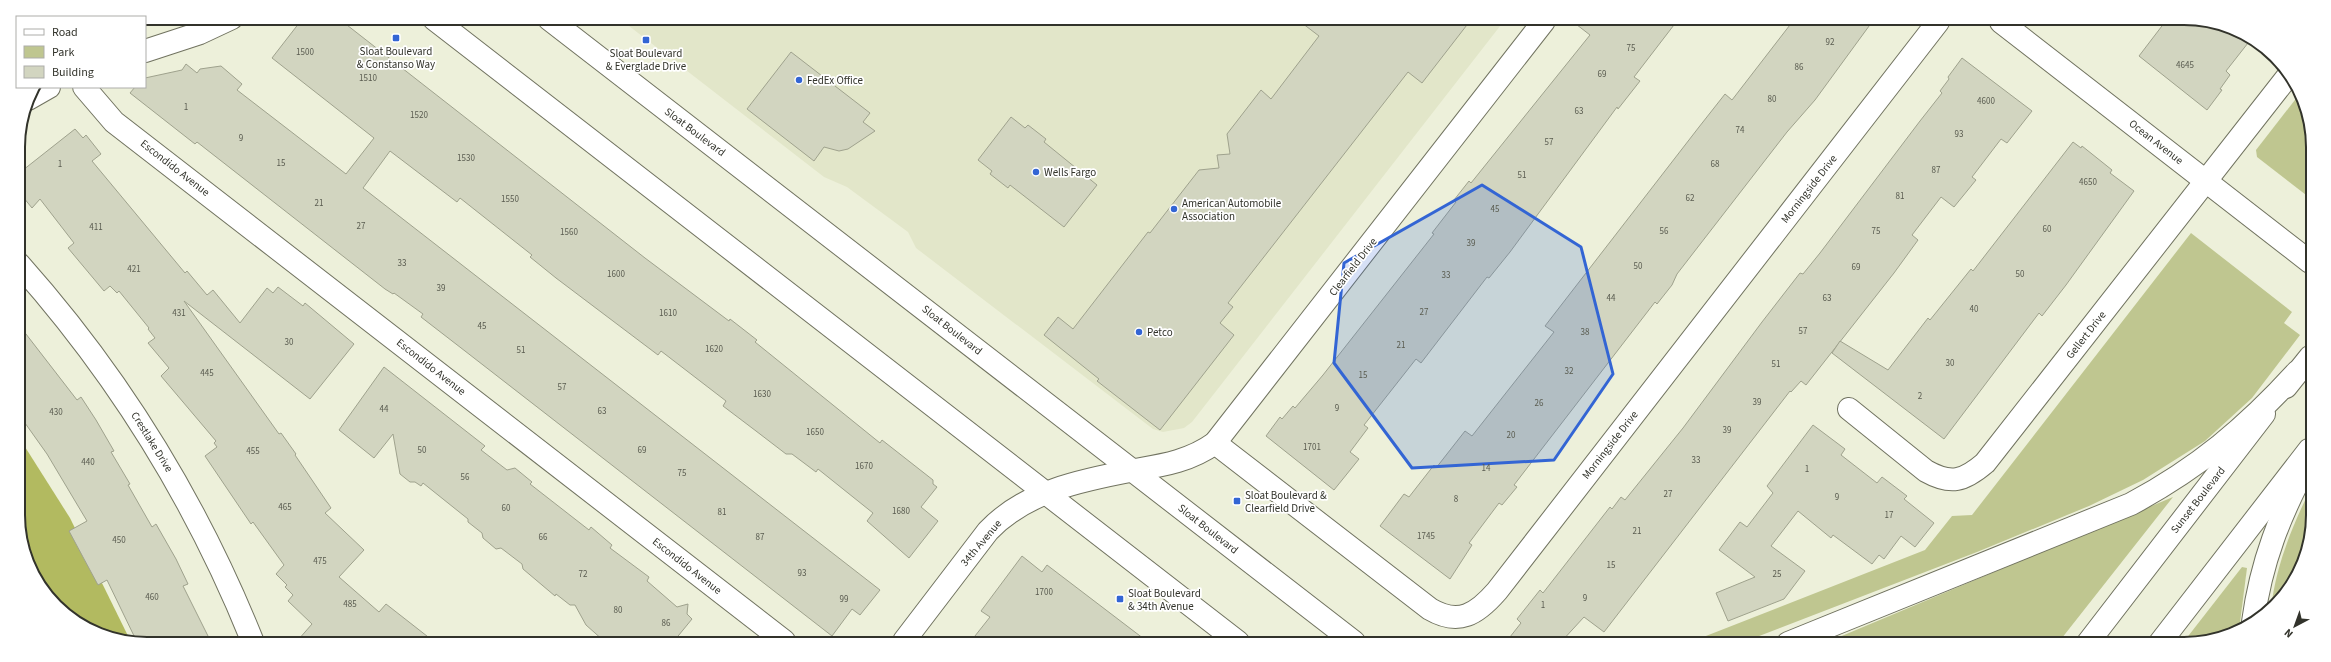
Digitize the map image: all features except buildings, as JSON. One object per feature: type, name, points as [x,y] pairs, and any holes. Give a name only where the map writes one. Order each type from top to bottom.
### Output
[{"type":"street","points":[[146,51],[200,33],[217,25]]},
{"type":"street","points":[[442,25],[1232,637]]},
{"type":"street","name":"Sloat Boulevard","points":[[557,25],[1348,637]]},
{"type":"street","name":"Clearfield Drive","points":[[1133,471],[1173,464],[1196,455],[1215,443],[1541,25]]},
{"type":"street","name":"Morningside Drive","points":[[1215,443],[1430,609],[1440,615],[1452,618],[1477,611],[1497,591],[1936,25]]},
{"type":"street","name":"Ocean Avenue","points":[[2005,25],[2306,259]]},
{"type":"street","name":"Gellert Drive","points":[[1849,409],[1926,471],[1938,478],[1953,480],[1964,478],[1974,473],[1985,463],[2285,79]]},
{"type":"street","points":[[38,93],[47,88]]},
{"type":"street","name":"Escondido Avenue","points":[[85,88],[114,122],[779,637]]},
{"type":"street","name":"Crestlake Drive","points":[[25,271],[57,306],[92,352],[155,445],[207,540],[251,637]]},
{"type":"street","points":[[1803,637],[2119,509],[2155,491],[2214,452],[2266,406],[2303,364]]},
{"type":"street","name":"Sunset Boulevard","points":[[2092,637],[2303,364]]},
{"type":"street","points":[[2163,637],[2306,454]]},
{"type":"street","points":[[2254,615],[2260,579],[2267,551],[2279,522],[2306,467]]},
{"type":"street","name":"34th Avenue","points":[[907,637],[995,524],[1021,504],[1045,493],[1079,482],[1133,471]]},
{"type":"highlighted area","points":[[1482,185],[1581,247],[1613,374],[1554,460],[1412,468],[1334,363],[1344,263]]},
{"type":"shaded area","points":[[628,25],[1501,25],[1192,422],[1184,428],[1163,432],[1153,429],[916,248],[908,232],[847,187],[824,177]]},
{"type":"green space","points":[[2296,99],[2300,108],[2305,131],[2306,195],[2257,157],[2256,150]]},
{"type":"green space","points":[[2191,233],[2292,312],[2284,323],[2300,335],[2252,398],[2205,441],[2143,480],[2089,506],[1977,552],[1757,637],[1703,637],[1925,550],[1952,516],[1972,515]]},
{"type":"green space","points":[[25,447],[70,518],[128,635],[108,631],[79,616],[55,595],[38,569],[31,554],[25,523]]},
{"type":"green space","points":[[2173,497],[2063,637],[1839,637]]},
{"type":"green space","points":[[2306,498],[2305,531],[2297,561],[2285,583],[2272,599],[2280,563],[2296,520]]},
{"type":"green space","points":[[2242,567],[2247,568],[2240,623],[2223,631],[2207,635],[2187,637]]},
{"type":"place","name":"Sloat Boulevard & Constanso Way","points":[[396,38]]},
{"type":"place","name":"Sloat Boulevard & Everglade Drive","points":[[646,40]]},
{"type":"place","name":"FedEx Office","points":[[799,80]]},
{"type":"place","name":"Wells Fargo","points":[[1036,172]]},
{"type":"place","name":"American Automobile Association","points":[[1174,209]]},
{"type":"place","name":"Petco","points":[[1139,332]]},
{"type":"place","name":"Sloat Boulevard & Clearfield Drive","points":[[1237,501]]},
{"type":"place","name":"Sloat Boulevard & 34th Avenue","points":[[1120,599]]}]
